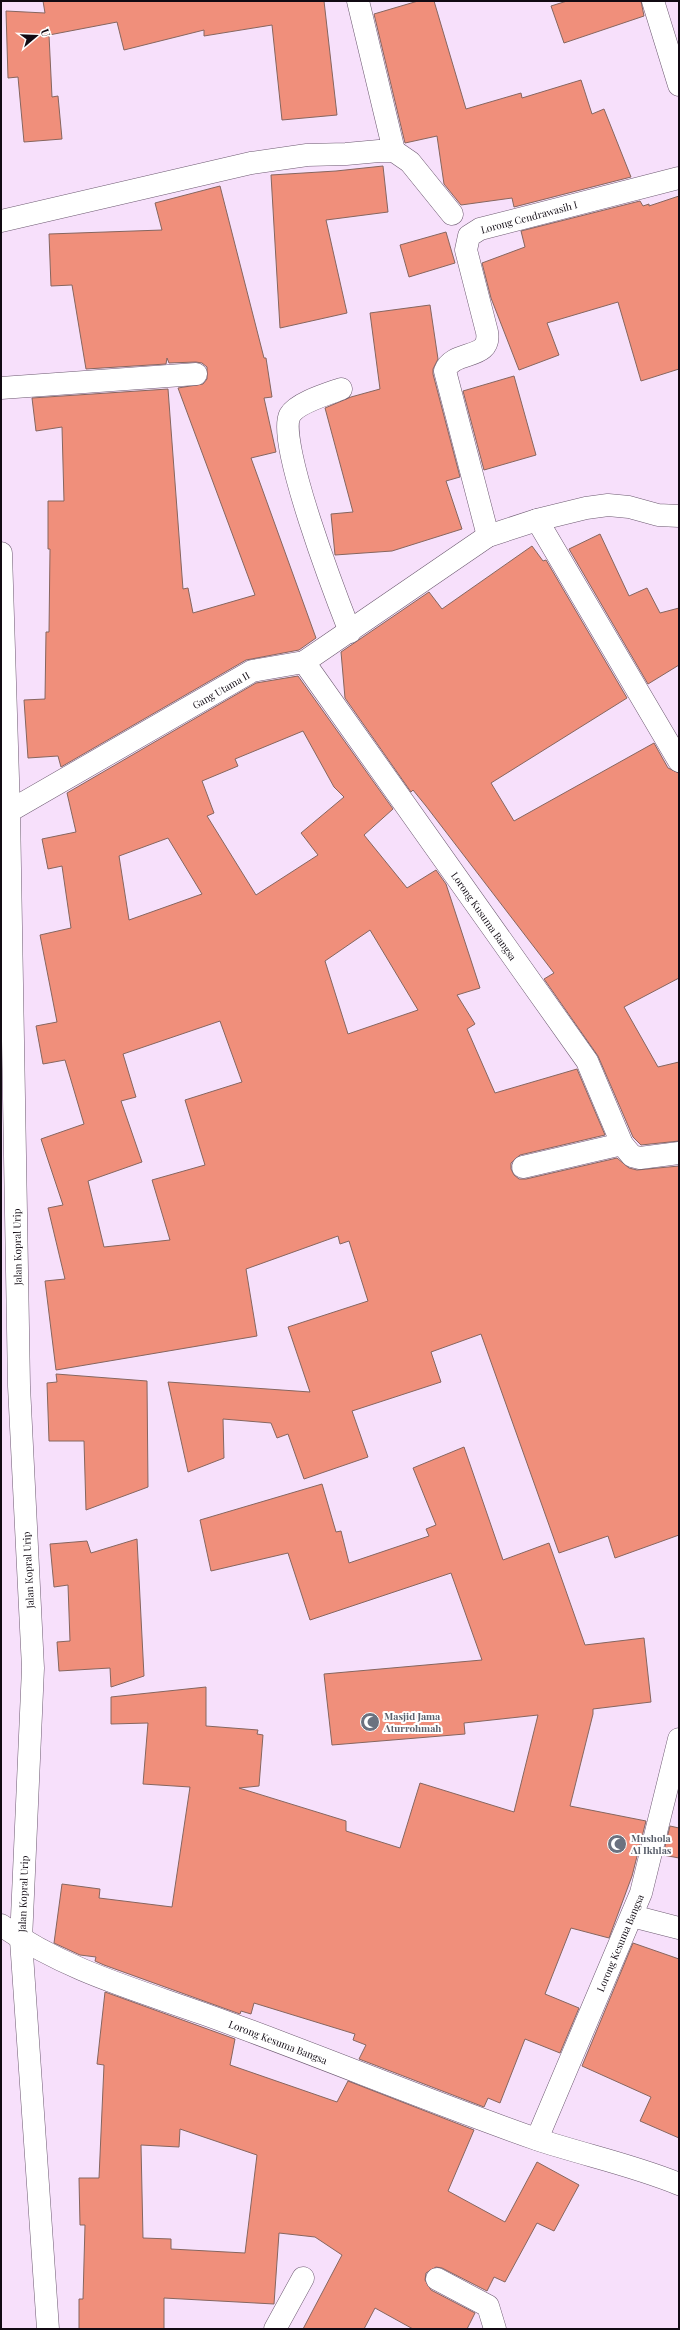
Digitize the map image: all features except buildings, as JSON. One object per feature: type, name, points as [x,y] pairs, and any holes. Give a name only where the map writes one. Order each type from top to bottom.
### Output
[{"type":"street","points":[[358,1],[394,151]]},
{"type":"street","points":[[653,1],[679,85]]},
{"type":"street","points":[[1,221],[251,163],[307,155],[394,151],[410,162],[452,214]]},
{"type":"street","name":"Lorong Cendrawasih I","points":[[488,536],[445,370],[451,362],[482,349],[487,342],[487,332],[466,250],[469,236],[480,230],[679,178]]},
{"type":"street","points":[[1,388],[196,374]]},
{"type":"street","points":[[341,388],[297,407],[289,416],[287,430],[302,494],[330,579],[350,632]]},
{"type":"street","name":"Gang Utama II","points":[[5,814],[252,671],[304,662],[350,632],[488,536],[537,520],[586,508],[608,506],[629,507],[658,515],[679,516]]},
{"type":"street","points":[[537,520],[679,761]]},
{"type":"street","name":"Jalan Kopral Urip","points":[[1,553],[5,814],[19,1386],[33,1668],[21,1940],[48,2329]]},
{"type":"street","name":"Lorong Kusuma Bangsa","points":[[304,662],[587,1061],[622,1144],[630,1154],[636,1157],[669,1154]]},
{"type":"street","points":[[523,1167],[622,1144]]},
{"type":"street","name":"Lorong Kesuma Bangsa","points":[[537,2139],[641,1894],[679,1739]]},
{"type":"street","points":[[632,1916],[679,1928]]},
{"type":"street","name":"Lorong Kesuma Bangsa","points":[[1,1925],[21,1940],[71,1967],[205,2014],[537,2139],[648,2171],[679,2184]]},
{"type":"street","points":[[275,2329],[302,2278]]},
{"type":"street","points":[[437,2279],[488,2306],[495,2329]]},
{"type":"place","name":"Masjid Jama Aturrohmah","points":[[370,1722]]},
{"type":"place","name":"Mushola Al Ikhlas","points":[[617,1844]]}]
